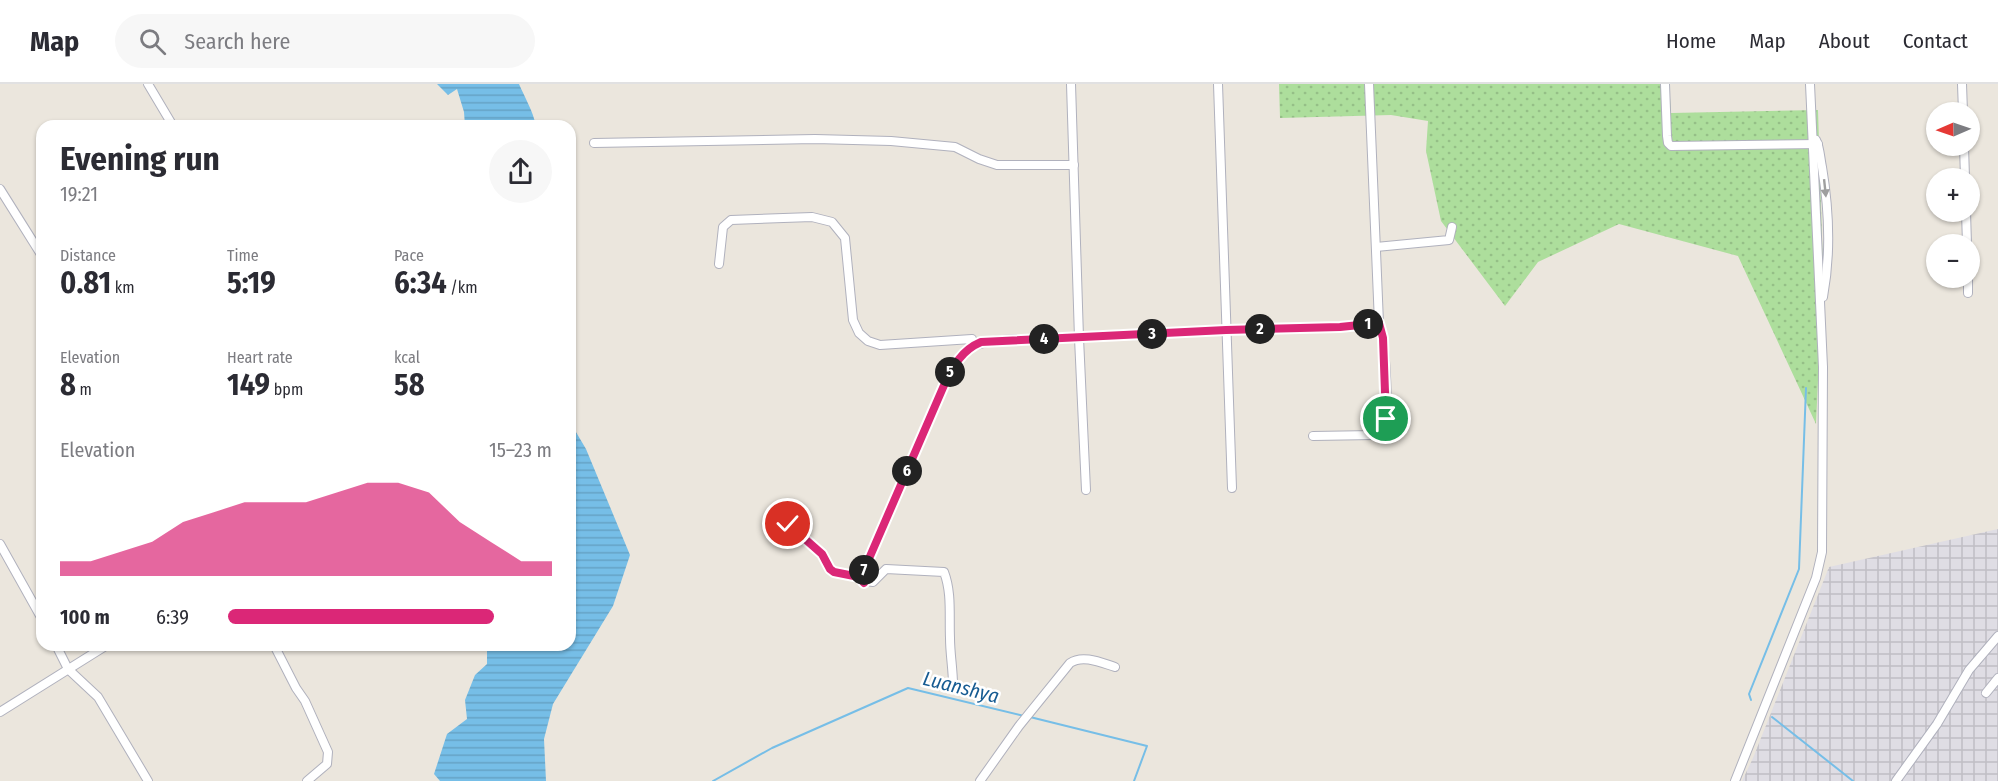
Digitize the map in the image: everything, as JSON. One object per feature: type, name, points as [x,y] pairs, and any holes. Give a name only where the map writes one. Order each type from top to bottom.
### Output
[{"type":"street","points":[[148,84],[169,120]]},
{"type":"street","points":[[1071,84],[1086,490]]},
{"type":"street","points":[[1218,84],[1232,488]]},
{"type":"street","points":[[1313,436],[1374,435],[1381,432],[1386,419],[1383,338],[1379,323],[1369,84]]},
{"type":"street","points":[[1665,84],[1667,136],[1671,146],[1815,144]]},
{"type":"street","points":[[1810,84],[1813,131],[1826,194],[1828,237],[1826,284],[1821,308]]},
{"type":"street","points":[[1962,84],[1963,102]]},
{"type":"street","points":[[594,142],[815,139],[891,141],[955,147],[997,165],[1074,165]]},
{"type":"street","points":[[1735,781],[1816,578],[1822,552],[1823,367],[1815,144]]},
{"type":"street","points":[[0,189],[36,246]]},
{"type":"street","points":[[719,264],[723,227],[731,220],[824,218],[832,222],[845,238],[853,320],[859,333],[868,341],[880,345],[972,339],[970,346],[953,366],[945,383],[864,570],[866,581]]},
{"type":"street","points":[[1376,247],[1449,240],[1452,227]]},
{"type":"street","points":[[1817,237],[1828,237]]},
{"type":"street","points":[[1968,288],[1968,293]]},
{"type":"street","points":[[970,346],[981,342],[1003,340],[1340,327],[1379,323]]},
{"type":"street","points":[[788,524],[822,554],[830,569],[834,572],[859,577],[864,583],[873,582],[886,569],[944,572],[948,582],[950,603],[953,685]]},
{"type":"street","points":[[0,544],[36,608]]},
{"type":"street","points":[[1896,781],[1937,724],[1970,670],[1998,636]]},
{"type":"street","points":[[59,651],[68,669],[98,697],[148,781]]},
{"type":"street","points":[[0,712],[97,651]]},
{"type":"street","points":[[277,651],[305,701],[328,752],[327,764],[307,781]]},
{"type":"street","points":[[980,781],[1018,726],[1073,660],[1094,661],[1115,667]]},
{"type":"street","points":[[1986,693],[1998,678]]},
{"type":"shaded area","points":[[1998,529],[1998,781],[1742,781],[1829,567]]},
{"type":"green space","points":[[1279,84],[1669,84],[1671,113],[1818,110],[1823,270],[1816,424],[1738,256],[1619,224],[1538,262],[1505,306],[1441,221],[1426,151],[1428,121],[1391,115],[1280,118]]},
{"type":"water","points":[[437,84],[519,84],[534,120],[465,120],[457,89],[448,95]]},
{"type":"water","points":[[576,432],[586,449],[630,555],[613,606],[553,704],[544,739],[546,781],[440,781],[434,774],[447,734],[467,719],[465,700],[475,675],[487,664],[487,651],[576,651]]},
{"type":"waterway","points":[[1751,700],[1749,694],[1799,569],[1806,388]]},
{"type":"waterway","name":"Luanshya","points":[[713,781],[772,748],[908,688],[1024,716]]},
{"type":"waterway","name":"Luanshya","points":[[1030,717],[1147,746],[1134,781]]},
{"type":"waterway","points":[[1772,717],[1853,781]]},
{"type":"route","points":[[788,524],[822,554],[830,569],[834,572],[859,577],[864,583],[866,581],[864,570],[953,366],[970,346],[981,342],[1340,327],[1379,323],[1383,338],[1386,419]]}]
